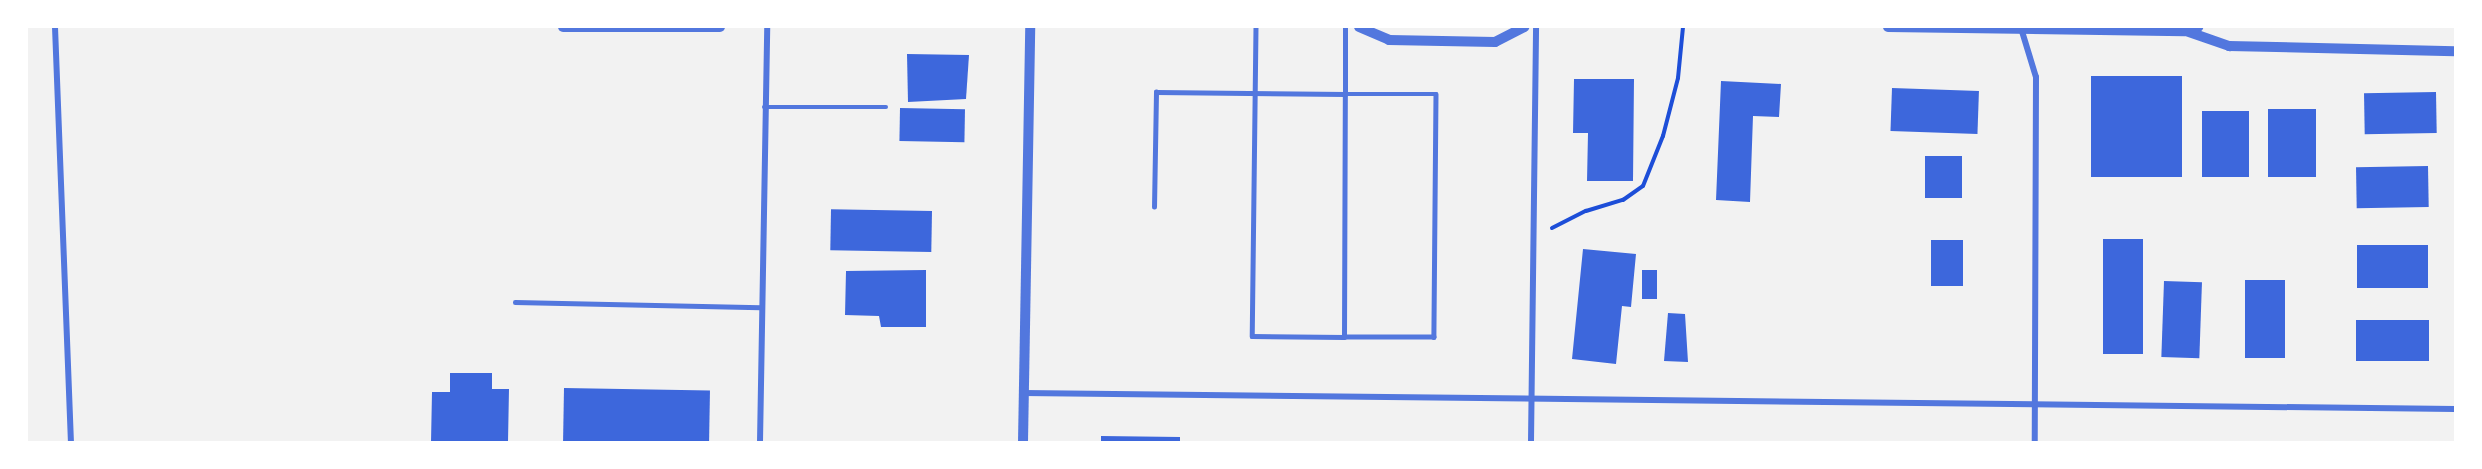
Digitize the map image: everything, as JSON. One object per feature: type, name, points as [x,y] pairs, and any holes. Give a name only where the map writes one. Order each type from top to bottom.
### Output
[{"type":"street","points":[[55,27],[71,442]]},
{"type":"street","points":[[563,27],[720,27]]},
{"type":"street","points":[[760,442],[760,307],[766,27]]},
{"type":"street","points":[[1023,442],[1030,27]]},
{"type":"street","points":[[1359,27],[1389,40],[1495,42],[1524,27]]},
{"type":"street","points":[[1531,442],[1536,27]]},
{"type":"street","points":[[1888,27],[2186,29],[2198,27]]},
{"type":"street","points":[[2021,28],[2036,77],[2035,442]]},
{"type":"street","points":[[2186,29],[2229,46],[2455,51]]},
{"type":"street","points":[[1023,393],[2455,409]]},
{"type":"lane","points":[[1154,207],[1156,92],[1255,93],[1345,94],[1436,94],[1434,337],[1252,336],[1255,93],[1256,27]]},
{"type":"lane","points":[[1344,337],[1345,27]]},
{"type":"lane","points":[[764,107],[886,107]]},
{"type":"lane","points":[[515,302],[760,307]]},
{"type":"path","points":[[1534,239],[1587,211],[1623,200],[1643,186],[1663,136],[1677,78],[1683,27]]},
{"type":"building","points":[[907,54],[969,55],[966,99],[908,102]]},
{"type":"building","points":[[2091,76],[2182,76],[2182,177],[2091,177]]},
{"type":"building","points":[[1574,79],[1634,79],[1633,181],[1587,181],[1588,133],[1573,133]]},
{"type":"building","points":[[1721,81],[1781,84],[1779,117],[1753,116],[1750,202],[1716,200]]},
{"type":"building","points":[[1892,88],[1979,91],[1977,134],[1890,131]]},
{"type":"building","points":[[2436,92],[2437,133],[2365,134],[2364,93]]},
{"type":"building","points":[[900,108],[965,109],[964,142],[899,141]]},
{"type":"building","points":[[2268,109],[2316,109],[2316,177],[2268,177]]},
{"type":"building","points":[[2202,111],[2249,111],[2249,177],[2202,177]]},
{"type":"building","points":[[1925,156],[1962,156],[1962,198],[1925,198]]},
{"type":"building","points":[[2428,166],[2429,207],[2357,208],[2356,167]]},
{"type":"building","points":[[831,209],[932,211],[931,252],[830,250]]},
{"type":"building","points":[[2103,239],[2143,239],[2143,354],[2103,354]]},
{"type":"building","points":[[1931,240],[1963,240],[1963,286],[1931,286]]},
{"type":"building","points":[[2357,245],[2428,245],[2428,288],[2357,288]]},
{"type":"building","points":[[1583,249],[1636,254],[1631,307],[1622,306],[1616,364],[1572,359]]},
{"type":"building","points":[[926,270],[926,327],[881,327],[879,316],[845,315],[846,271]]},
{"type":"building","points":[[1642,270],[1657,270],[1657,299],[1642,299]]},
{"type":"building","points":[[2245,280],[2285,280],[2285,358],[2245,358]]},
{"type":"building","points":[[2164,281],[2202,282],[2199,358],[2161,357]]},
{"type":"building","points":[[1668,313],[1685,314],[1688,362],[1664,361]]},
{"type":"building","points":[[2356,320],[2429,320],[2429,361],[2356,361]]},
{"type":"building","points":[[450,373],[492,373],[492,389],[509,389],[508,442],[431,442],[432,392],[450,392]]},
{"type":"building","points":[[564,388],[710,391],[709,442],[563,442]]},
{"type":"building","points":[[1101,436],[1180,437],[1180,442],[1101,442]]}]
